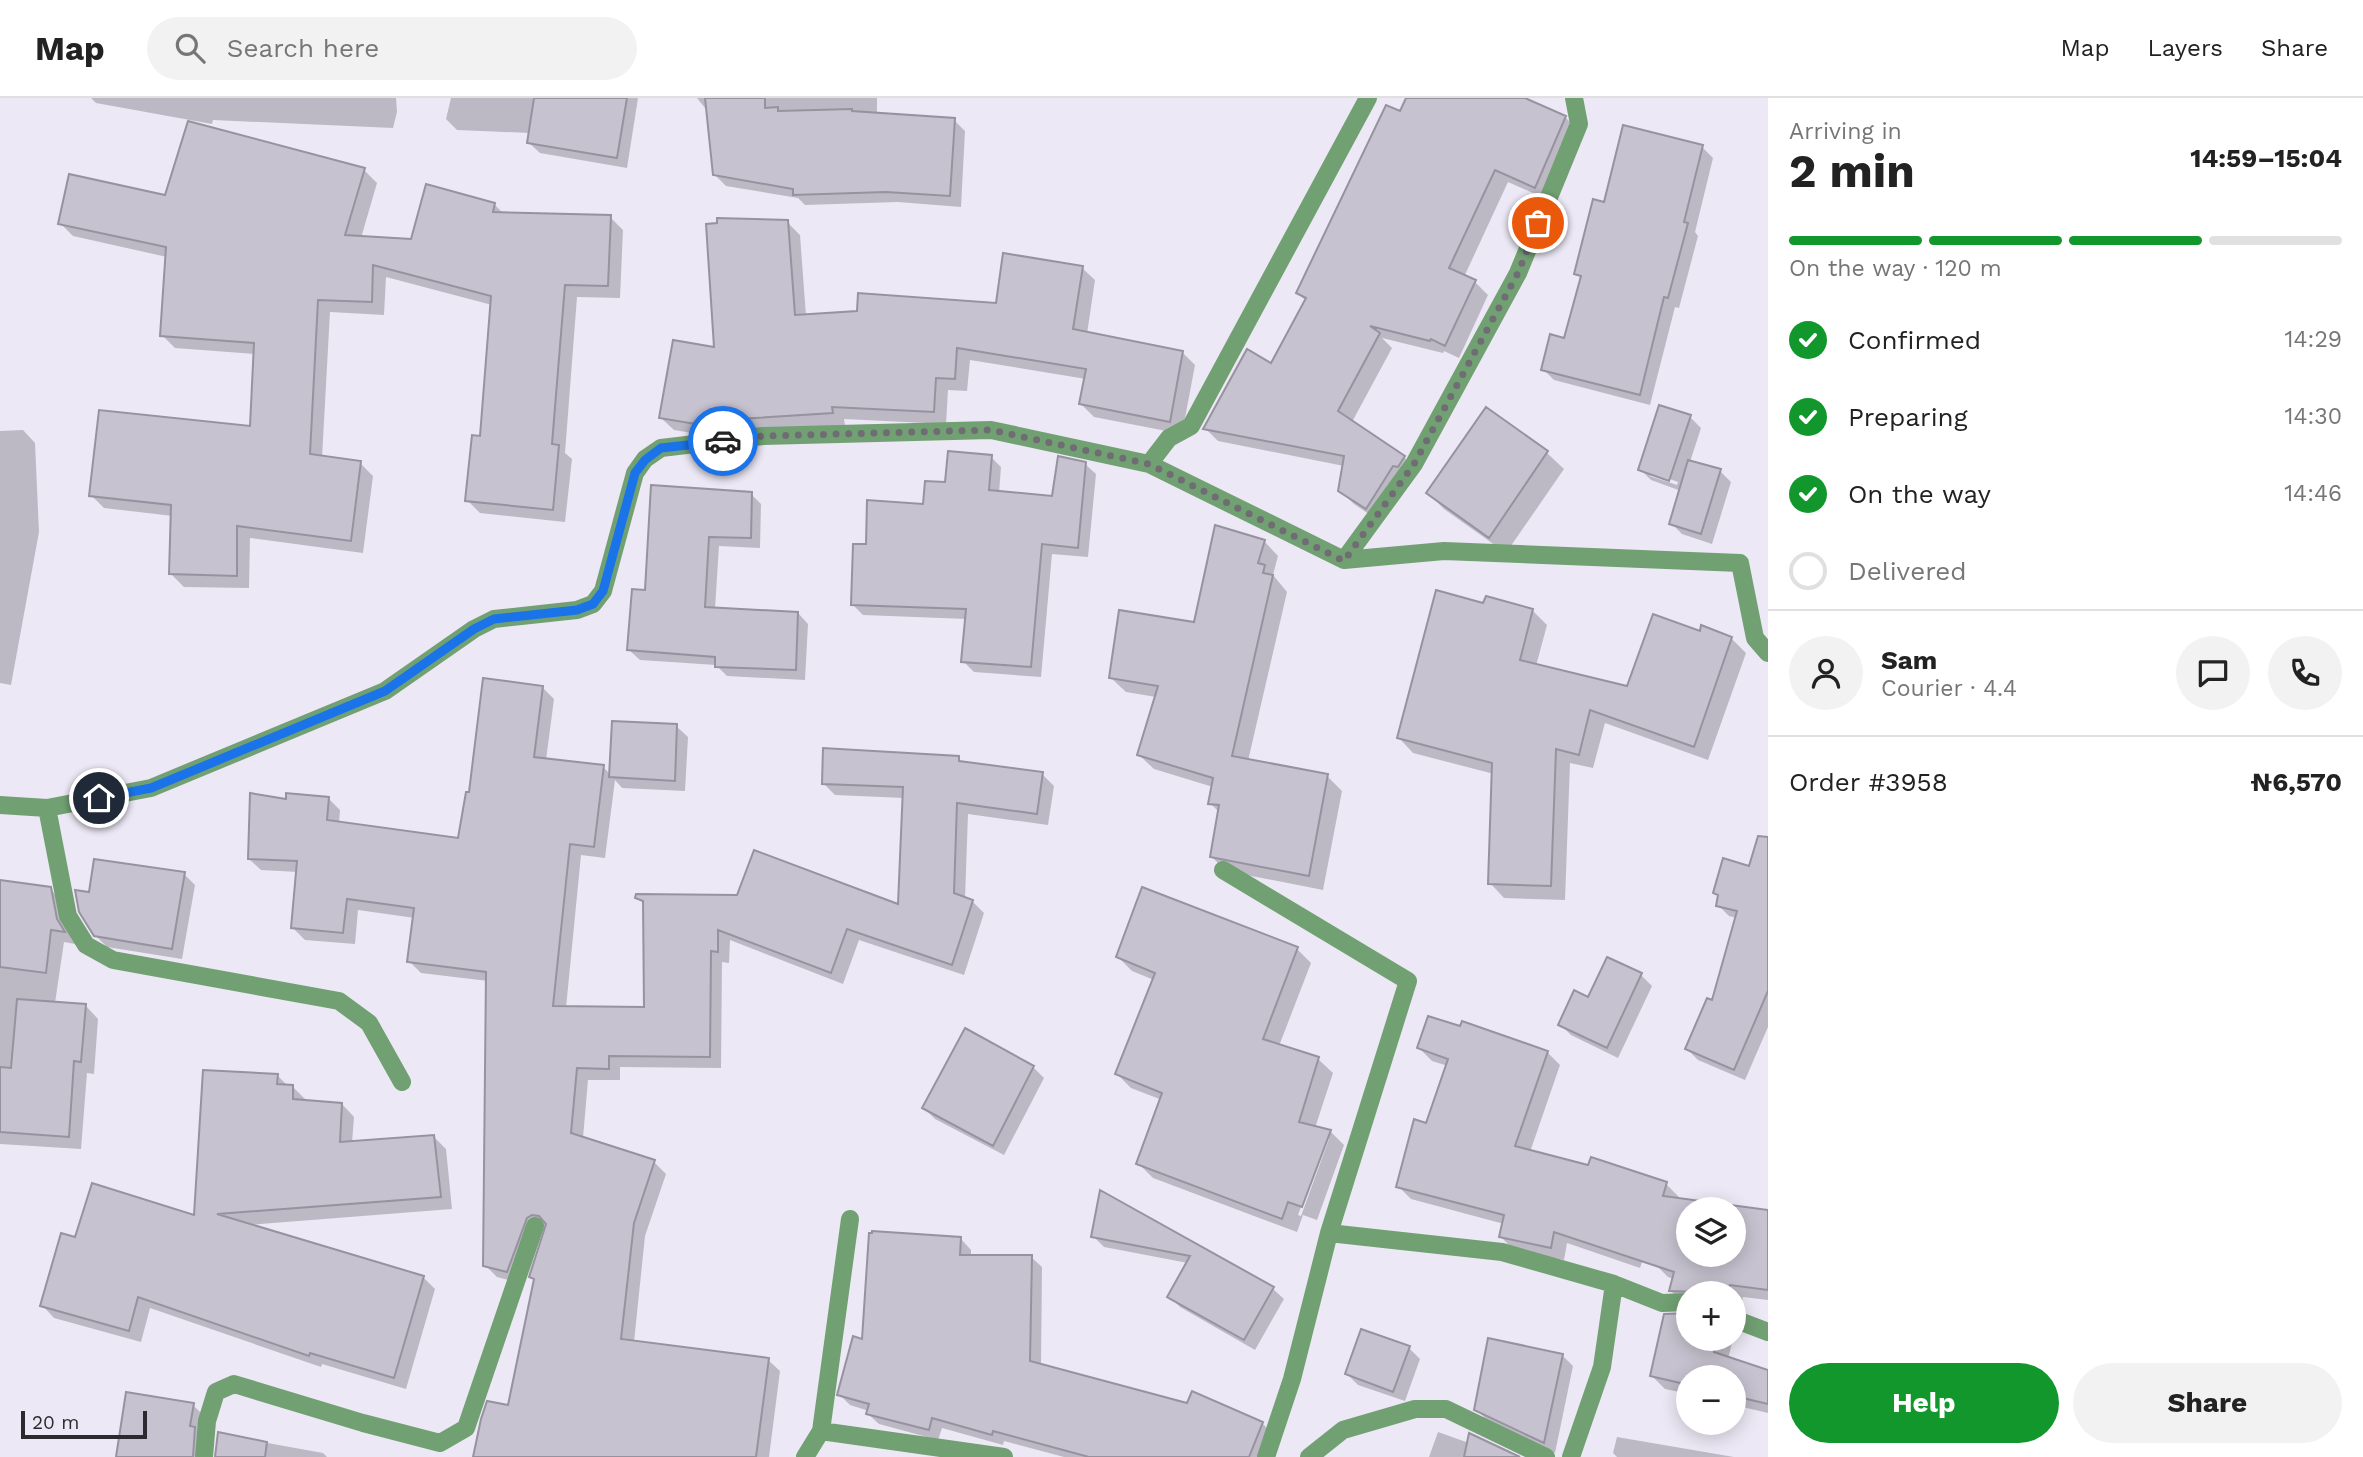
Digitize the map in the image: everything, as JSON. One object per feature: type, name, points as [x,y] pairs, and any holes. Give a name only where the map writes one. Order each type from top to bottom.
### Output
[{"type":"street","points":[[1149,464],[1169,438],[1191,426],[1368,98]]},
{"type":"street","points":[[1344,561],[1414,464],[1518,273],[1579,124],[1574,98]]},
{"type":"street","points":[[0,805],[47,808],[151,788],[385,691],[474,629],[494,619],[577,610],[593,604],[603,591],[635,473],[645,460],[661,448],[763,436],[991,430],[1149,464],[1344,561],[1444,551],[1740,563],[1755,638],[1768,653]]},
{"type":"street","points":[[47,808],[68,916],[86,946],[113,960],[339,1001],[369,1023],[402,1082]]},
{"type":"street","points":[[1223,870],[1408,981],[1329,1233],[1292,1379],[1266,1457]]},
{"type":"street","points":[[804,1457],[821,1431],[850,1219]]},
{"type":"street","points":[[204,1457],[207,1421],[216,1392],[234,1384],[440,1443],[466,1428],[535,1226]]},
{"type":"street","points":[[1329,1233],[1502,1252],[1614,1284],[1662,1303],[1676,1302]]},
{"type":"street","points":[[1571,1457],[1602,1367],[1614,1284]]},
{"type":"street","points":[[1746,1324],[1768,1332]]},
{"type":"street","points":[[1309,1457],[1343,1430],[1415,1409],[1446,1409],[1546,1457]]},
{"type":"street","points":[[821,1431],[1004,1457]]},
{"type":"building","points":[[534,98],[627,98],[617,158],[527,143]]},
{"type":"building","points":[[705,98],[765,98],[765,108],[778,107],[778,111],[852,109],[955,118],[950,196],[886,192],[793,195],[793,189],[713,175]]},
{"type":"building","points":[[1406,98],[1525,98],[1566,116],[1535,188],[1495,170],[1449,268],[1476,280],[1445,346],[1431,339],[1430,341],[1370,326],[1380,333],[1338,411],[1405,456],[1398,467],[1393,466],[1366,509],[1338,491],[1344,456],[1203,429],[1247,349],[1271,363],[1306,298],[1296,293],[1386,105],[1400,111]]},
{"type":"building","points":[[188,121],[365,168],[345,235],[411,239],[426,184],[495,203],[493,212],[611,215],[608,286],[565,285],[552,444],[559,445],[553,510],[465,501],[472,435],[480,436],[491,296],[373,265],[372,302],[318,300],[310,454],[361,461],[351,541],[237,526],[237,576],[169,574],[171,505],[89,496],[99,410],[250,426],[254,343],[160,336],[166,247],[58,224],[69,174],[165,195]]},
{"type":"building","points":[[1623,125],[1703,145],[1684,222],[1688,223],[1668,298],[1664,297],[1640,395],[1541,370],[1550,334],[1564,338],[1581,276],[1574,274],[1593,199],[1604,202]]},
{"type":"building","points":[[717,218],[788,220],[795,315],[857,311],[858,293],[996,303],[1003,253],[1083,266],[1073,329],[1183,351],[1170,422],[1079,404],[1086,369],[957,348],[955,379],[936,378],[934,412],[832,407],[833,413],[739,419],[738,428],[726,429],[659,418],[673,340],[714,347],[706,224],[717,223]]},
{"type":"building","points":[[1659,405],[1691,415],[1669,481],[1638,470]]},
{"type":"building","points":[[1486,407],[1548,451],[1489,538],[1426,493]]},
{"type":"building","points":[[948,451],[992,455],[989,490],[1052,496],[1058,456],[1086,462],[1078,548],[1042,544],[1031,667],[961,662],[966,609],[851,605],[853,544],[866,544],[867,500],[923,504],[925,481],[945,482]]},
{"type":"building","points":[[1688,460],[1721,469],[1701,534],[1669,524]]},
{"type":"building","points":[[651,485],[752,492],[751,538],[709,537],[705,607],[798,612],[796,670],[715,667],[715,657],[627,650],[632,589],[645,590]]},
{"type":"building","points":[[1215,525],[1265,540],[1258,563],[1265,565],[1263,573],[1273,575],[1232,756],[1328,774],[1309,876],[1210,857],[1219,805],[1208,804],[1213,778],[1137,755],[1158,686],[1109,678],[1119,610],[1194,622]]},
{"type":"building","points":[[1436,590],[1483,603],[1486,596],[1533,609],[1520,660],[1627,686],[1653,614],[1700,631],[1701,625],[1732,637],[1694,747],[1590,710],[1579,755],[1556,749],[1551,886],[1488,884],[1492,763],[1397,738]]},
{"type":"building","points":[[483,678],[543,686],[534,757],[604,765],[594,847],[570,844],[553,1006],[644,1007],[643,901],[635,898],[636,894],[737,895],[754,850],[898,904],[903,787],[822,784],[823,748],[959,756],[959,761],[1043,772],[1037,814],[957,803],[954,893],[973,900],[952,965],[847,929],[831,973],[718,930],[718,952],[711,951],[710,1057],[609,1056],[609,1069],[577,1068],[571,1133],[655,1160],[634,1223],[621,1339],[769,1358],[756,1457],[473,1457],[487,1401],[508,1405],[534,1279],[529,1277],[546,1224],[539,1216],[532,1215],[527,1218],[507,1272],[483,1266],[486,972],[407,962],[414,908],[347,899],[343,933],[291,928],[297,861],[248,859],[250,793],[286,799],[286,793],[329,797],[327,820],[458,838],[466,792],[469,792]]},
{"type":"building","points":[[612,721],[677,724],[675,781],[609,777]]},
{"type":"building","points":[[1758,836],[1768,837],[1768,991],[1734,1070],[1685,1049],[1707,998],[1712,1000],[1737,911],[1716,906],[1718,895],[1713,893],[1723,858],[1749,866]]},
{"type":"building","points":[[94,859],[185,872],[172,949],[94,936],[79,912],[75,890],[89,892]]},
{"type":"building","points":[[0,880],[51,887],[57,919],[65,932],[51,930],[46,973],[0,967]]},
{"type":"building","points":[[1142,887],[1298,947],[1263,1039],[1319,1057],[1299,1122],[1331,1130],[1302,1207],[1288,1202],[1282,1219],[1136,1164],[1162,1093],[1115,1074],[1155,973],[1116,957]]},
{"type":"building","points":[[1607,957],[1642,973],[1607,1048],[1558,1025],[1574,990],[1588,997]]},
{"type":"building","points":[[17,999],[86,1004],[81,1062],[74,1061],[69,1137],[0,1132],[0,1067],[11,1068]]},
{"type":"building","points":[[1428,1016],[1460,1026],[1462,1021],[1548,1051],[1515,1146],[1588,1165],[1591,1157],[1667,1182],[1663,1196],[1676,1198],[1676,1267],[1746,1267],[1746,1207],[1768,1210],[1768,1290],[1746,1287],[1746,1281],[1676,1281],[1676,1291],[1669,1291],[1674,1272],[1554,1232],[1551,1248],[1499,1237],[1504,1215],[1396,1187],[1414,1119],[1426,1123],[1448,1059],[1417,1048]]},
{"type":"building","points":[[965,1028],[1034,1066],[993,1146],[922,1108]]},
{"type":"building","points":[[203,1070],[278,1074],[277,1084],[293,1085],[293,1099],[342,1103],[340,1142],[434,1135],[441,1197],[217,1214],[424,1276],[394,1378],[310,1353],[309,1356],[138,1297],[129,1331],[40,1306],[61,1233],[75,1237],[92,1183],[194,1215]]},
{"type":"building","points":[[1100,1190],[1274,1287],[1244,1340],[1167,1297],[1190,1256],[1091,1237]]},
{"type":"building","points":[[872,1231],[961,1237],[960,1255],[1032,1255],[1030,1361],[1187,1403],[1192,1391],[1263,1422],[1249,1457],[1089,1457],[932,1418],[929,1430],[866,1414],[869,1404],[837,1395],[853,1336],[862,1339],[869,1233]]},
{"type":"building","points":[[1664,1314],[1676,1314],[1676,1351],[1714,1351],[1768,1370],[1768,1404],[1746,1399],[1746,1365],[1676,1365],[1676,1382],[1650,1376]]},
{"type":"building","points":[[1361,1329],[1410,1346],[1393,1392],[1345,1374]]},
{"type":"building","points":[[1488,1338],[1563,1354],[1544,1443],[1474,1410]]},
{"type":"building","points":[[126,1392],[194,1403],[190,1426],[195,1427],[193,1457],[116,1457]]},
{"type":"building","points":[[218,1432],[267,1442],[265,1457],[215,1457]]},
{"type":"building","points":[[1469,1433],[1520,1457],[1464,1457]]},
{"type":"way so far","points":[[723,441],[763,436],[991,430],[1149,464],[1344,561],[1414,464],[1518,273],[1538,223]]},
{"type":"route","points":[[99,798],[151,788],[385,691],[474,629],[494,619],[577,610],[593,604],[603,591],[635,473],[645,460],[661,448],[723,441]]}]
